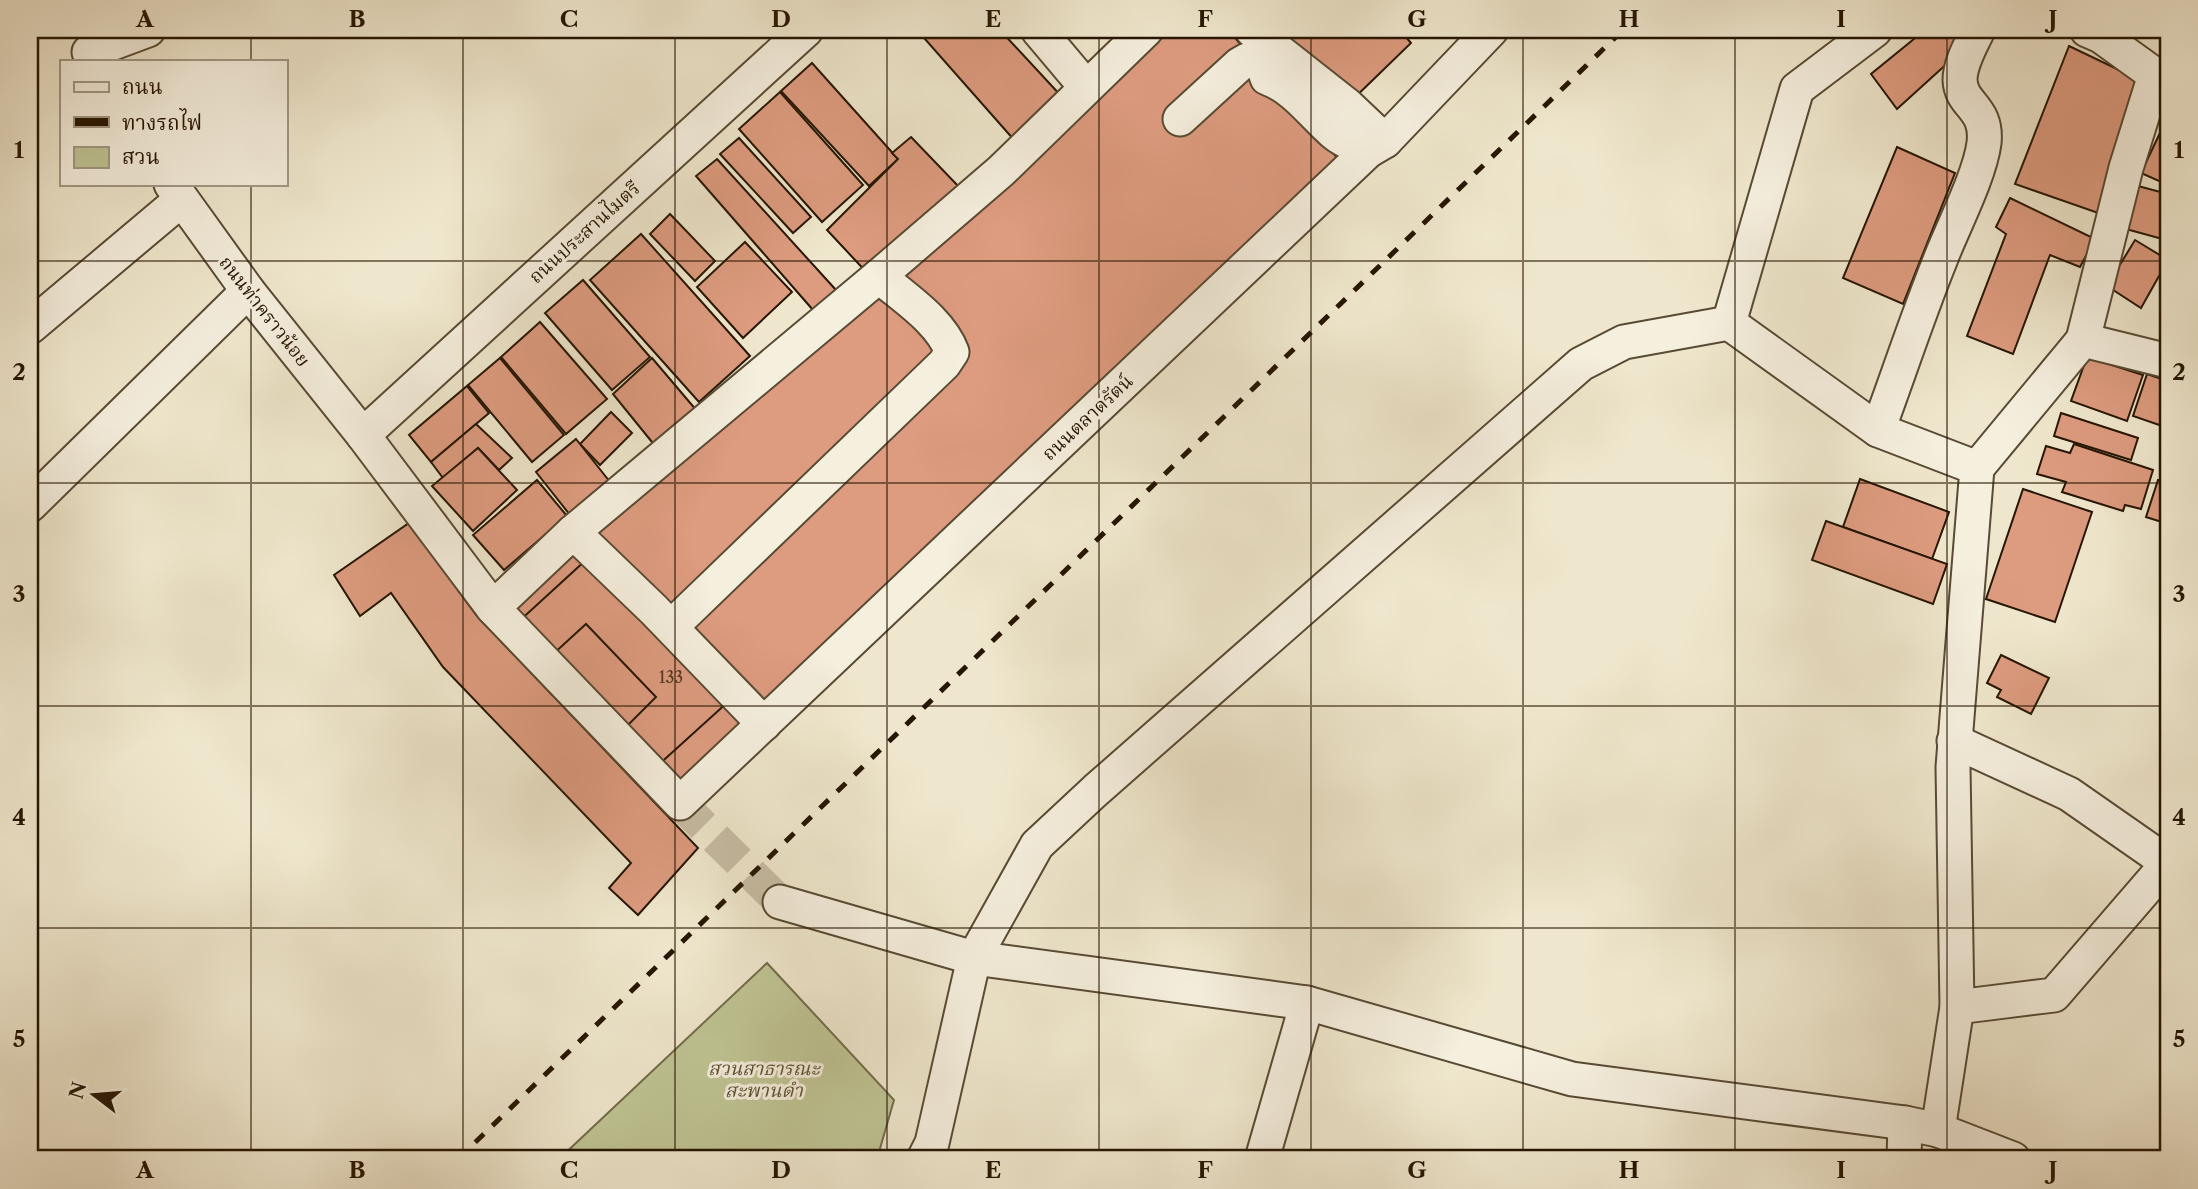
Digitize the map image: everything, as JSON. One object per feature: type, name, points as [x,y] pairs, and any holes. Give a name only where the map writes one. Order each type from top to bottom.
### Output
[{"type":"street","points":[[86,48],[148,30]]},
{"type":"street","name":"ถนนประสานไมตรี","points":[[363,435],[806,30]]},
{"type":"street","points":[[1038,30],[1086,87]]},
{"type":"street","points":[[493,608],[573,532],[1001,171],[1146,30]]},
{"type":"street","points":[[1252,30],[1348,105],[1377,146]]},
{"type":"street","name":"ถนนตลาดรัตน์","points":[[680,803],[1377,146],[1491,30]]},
{"type":"street","points":[[1729,323],[1797,89],[1875,30]]},
{"type":"street","points":[[1878,430],[1984,144],[1984,122],[1962,90],[1960,78],[1965,58],[1978,30]]},
{"type":"street","points":[[1938,1130],[1957,1007],[1954,741],[1977,468],[2084,340],[2126,168],[2155,75],[2101,36],[2087,30]]},
{"type":"street","points":[[1180,118],[1240,64],[1253,59],[1261,60],[1266,78],[1282,84],[1300,98],[1335,135],[1377,146]]},
{"type":"street","points":[[30,327],[176,192]]},
{"type":"street","name":"ถนนท่าคราวน้อย","points":[[176,192],[248,291],[363,435],[493,608],[680,803]]},
{"type":"street","points":[[670,627],[944,364],[952,352],[947,338],[936,325],[879,276]]},
{"type":"street","points":[[30,505],[248,291]]},
{"type":"street","points":[[924,1159],[932,1143],[974,958],[1037,845],[1096,790],[1581,364],[1624,342],[1729,323],[1878,430],[1977,468]]},
{"type":"street","points":[[2084,340],[2168,361]]},
{"type":"street","points":[[573,532],[764,724]]},
{"type":"street","points":[[1954,741],[2069,794],[2168,863],[2054,995],[1957,1007]]},
{"type":"street","points":[[780,902],[974,958],[1307,1003],[1572,1079],[1905,1123],[1938,1130],[2013,1159]]},
{"type":"street","points":[[1262,1159],[1307,1003]]},
{"type":"street","points":[[1905,1123],[1905,1159]]},
{"type":"green space","name":"สวนสาธารณะ สะพานดำ","points":[[767,963],[894,1100],[877,1159],[559,1159]]},
{"type":"building","points":[[917,30],[1000,30],[1063,98],[1015,141]]},
{"type":"building","points":[[1142,30],[1229,30],[1267,78],[1348,170],[680,803],[493,608]]},
{"type":"building","points":[[1272,30],[1400,30],[1411,43],[1347,105]]},
{"type":"building","points":[[1925,30],[1966,30],[1973,40],[1897,109],[1871,74]]},
{"type":"building","points":[[2069,46],[2136,78],[2101,214],[2015,184]]},
{"type":"building","points":[[812,63],[898,159],[869,186],[781,91]]},
{"type":"building","points":[[780,92],[863,185],[822,222],[739,129]]},
{"type":"building","points":[[2168,119],[2168,185],[2141,173]]},
{"type":"building","points":[[911,137],[961,189],[870,276],[827,230],[898,159],[892,153]]},
{"type":"building","points":[[739,138],[811,217],[793,233],[720,154]]},
{"type":"building","points":[[1897,147],[1955,173],[1903,304],[1843,278]]},
{"type":"building","points":[[717,159],[836,290],[813,310],[696,176]]},
{"type":"building","points":[[2138,186],[2168,194],[2166,240],[2126,229]]},
{"type":"building","points":[[2010,198],[2095,239],[2080,267],[2050,255],[2013,354],[1967,336],[2006,234],[1996,227]]},
{"type":"building","points":[[670,214],[715,261],[695,281],[650,234]]},
{"type":"building","points":[[641,234],[750,356],[699,402],[590,280]]},
{"type":"building","points":[[2135,240],[2168,260],[2141,308],[2107,286]]},
{"type":"building","points":[[745,242],[792,292],[743,338],[697,287]]},
{"type":"building","points":[[583,280],[650,357],[612,390],[545,313]]},
{"type":"building","points":[[540,322],[607,399],[566,434],[501,357]]},
{"type":"building","points":[[2087,357],[2143,375],[2127,421],[2071,401]]},
{"type":"building","points":[[500,358],[564,435],[532,462],[468,385]]},
{"type":"building","points":[[652,358],[697,411],[656,447],[613,394]]},
{"type":"building","points":[[2147,374],[2168,381],[2168,428],[2133,416]]},
{"type":"building","points":[[467,386],[489,413],[431,462],[409,435]]},
{"type":"building","points":[[611,412],[632,433],[600,465],[580,444]]},
{"type":"building","points":[[2061,413],[2138,438],[2131,460],[2054,436]]},
{"type":"building","points":[[476,424],[512,458],[499,470],[478,448],[443,478],[431,462]]},
{"type":"building","points":[[576,439],[610,482],[570,515],[536,472]]},
{"type":"building","points":[[2074,444],[2153,470],[2141,509],[2125,505],[2123,511],[2062,492],[2066,482],[2037,474],[2046,446],[2070,453]]},
{"type":"building","points":[[478,448],[517,490],[473,531],[432,486]]},
{"type":"building","points":[[1860,479],[1949,512],[1932,559],[1843,527]]},
{"type":"building","points":[[537,480],[567,516],[504,570],[473,535]]},
{"type":"building","points":[[2158,480],[2168,483],[2168,524],[2146,517]]},
{"type":"building","points":[[2023,489],[2092,512],[2055,622],[1986,599]]},
{"type":"building","points":[[1826,521],[1947,564],[1933,604],[1812,560]]},
{"type":"building","points":[[409,523],[477,616],[698,848],[638,915],[609,888],[631,863],[443,667],[391,593],[360,616],[334,575]]},
{"type":"building","points":[[586,560],[729,701],[655,768],[623,730],[656,697],[586,624],[550,657],[516,624]]},
{"type":"building","points":[[2001,655],[2049,678],[2031,714],[1997,697],[2001,690],[1987,683]]},
{"type":"tunnel","points":[[680,803],[780,902]]},
{"type":"railway","points":[[458,1159],[1623,30]]}]
